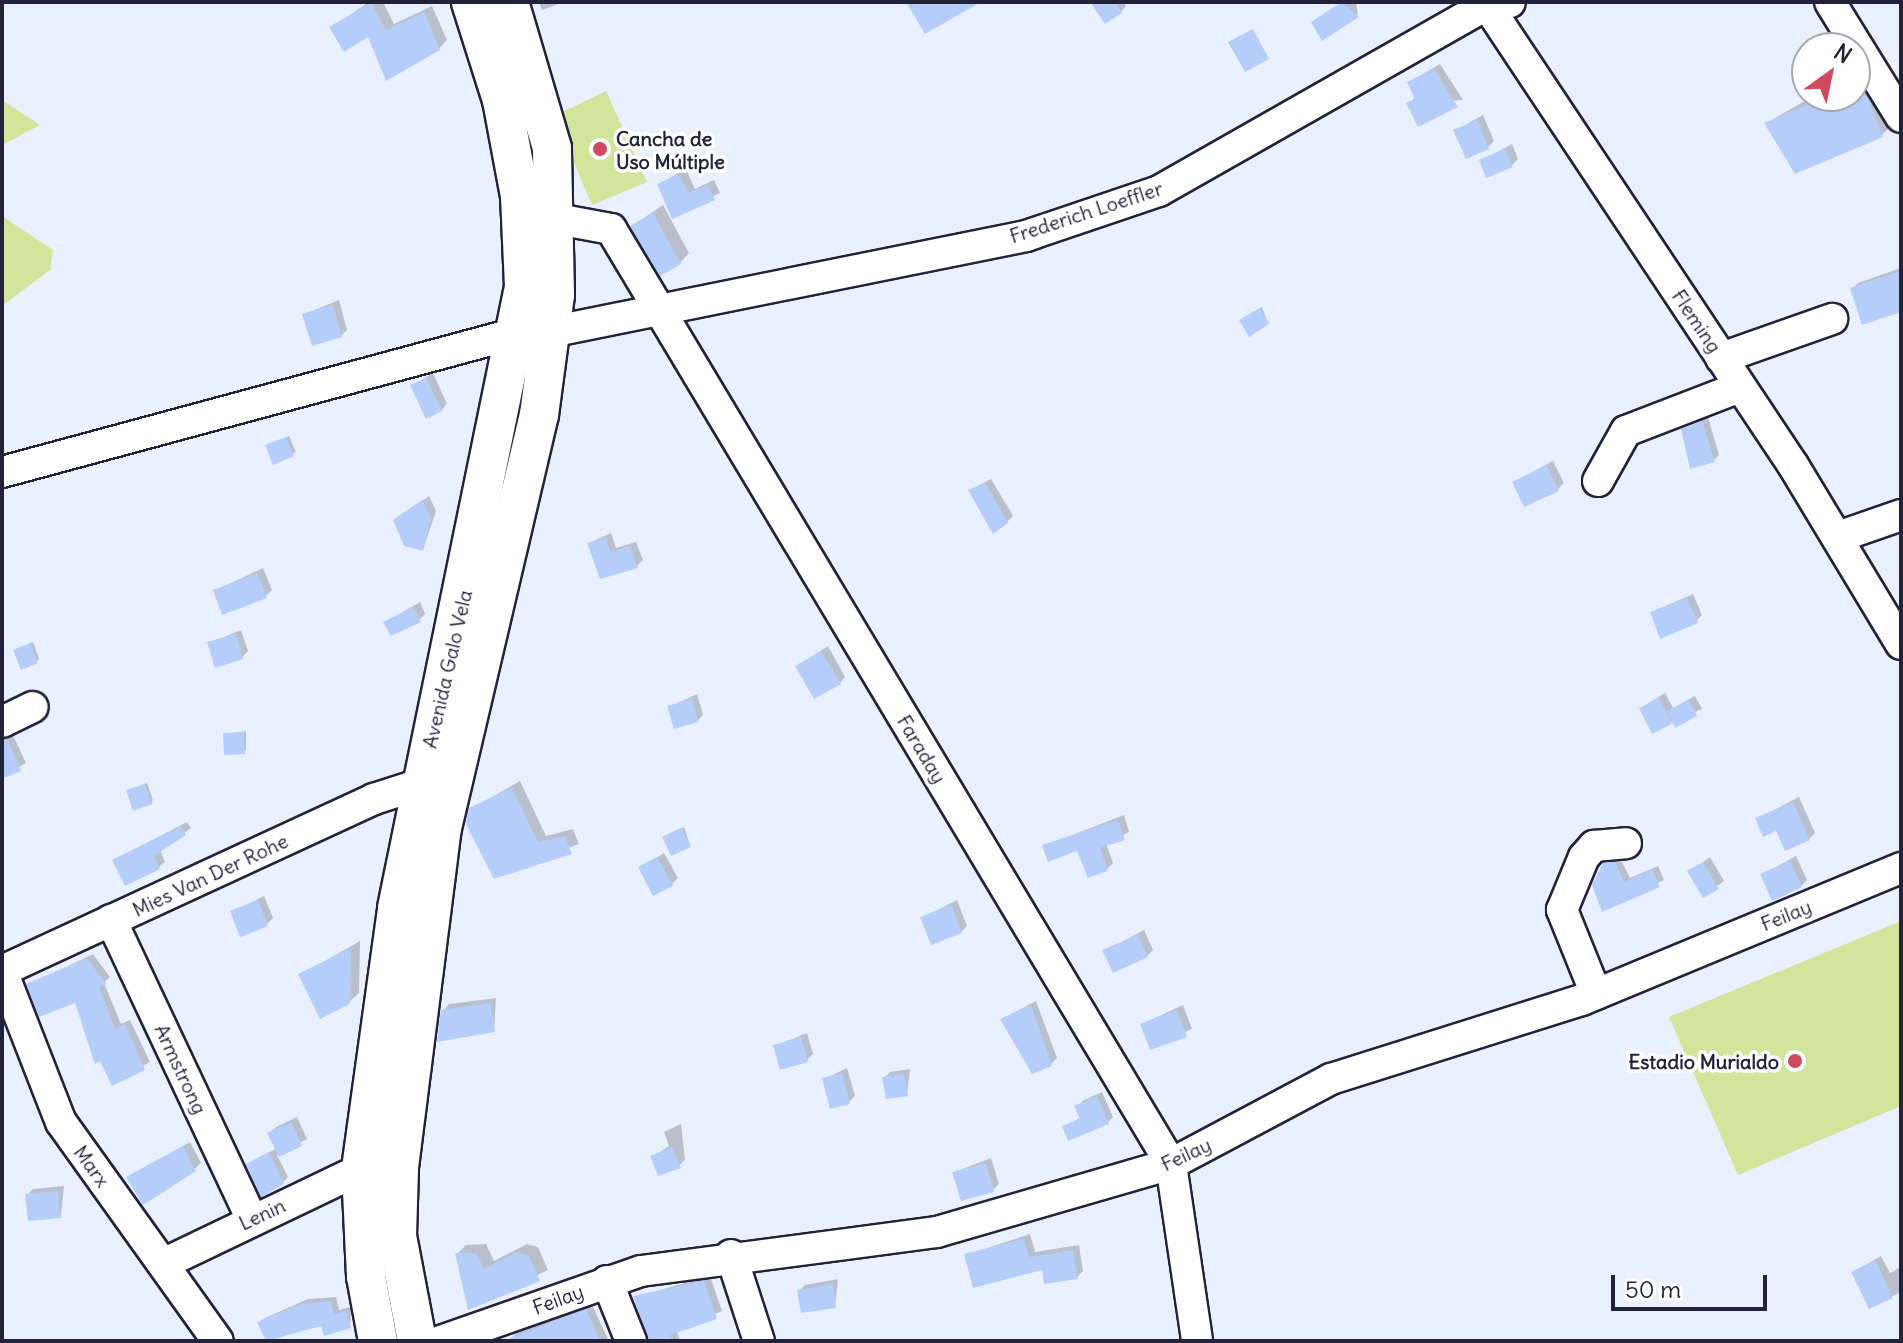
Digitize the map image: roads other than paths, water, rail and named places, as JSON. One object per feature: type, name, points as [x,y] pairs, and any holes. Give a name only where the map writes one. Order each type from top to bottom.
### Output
[{"type":"main road","name":"Avenida Galo Vela","points":[[378,1341],[364,1264],[361,1169],[437,779],[539,415],[535,332],[520,196],[502,100],[471,2]]},
{"type":"main road","name":"Avenida Galo Vela","points":[[509,2],[545,113],[557,219],[535,332]]},
{"type":"main road","name":"Avenida Galo Vela","points":[[417,1341],[397,1236],[399,1167],[437,779]]},
{"type":"street","points":[[1830,2],[1901,117]]},
{"type":"street","name":"Frederich Loeffler","points":[[2,472],[535,332],[1026,236],[1159,191],[1494,3]]},
{"type":"street","name":"Fleming","points":[[1494,3],[1838,537],[1901,644]]},
{"type":"street","name":"Faraday","points":[[557,219],[611,229],[1171,1164],[1197,1341]]},
{"type":"street","points":[[1721,358],[1832,319]]},
{"type":"street","points":[[1598,481],[1626,431],[1740,387]]},
{"type":"street","points":[[1838,537],[1901,515]]},
{"type":"street","points":[[2,722],[33,707]]},
{"type":"street","name":"Mies Van Der Rohe","points":[[2,971],[111,920],[437,779]]},
{"type":"street","points":[[1596,994],[1562,910],[1584,857],[1594,846],[1626,843]]},
{"type":"street","name":"Feilay","points":[[441,1341],[607,1281],[731,1255],[937,1232],[1171,1164],[1331,1079],[1596,994],[1901,868]]},
{"type":"street","name":"Armstrong","points":[[111,920],[251,1218]]},
{"type":"street","name":"Marx","points":[[2,971],[61,1122],[218,1341]]},
{"type":"street","name":"Lenin","points":[[165,1263],[251,1218],[361,1169]]},
{"type":"street","points":[[731,1255],[759,1341]]},
{"type":"street","points":[[607,1281],[631,1341]]},
{"type":"place","name":"Cancha de Uso Múltiple","points":[[600,149]]},
{"type":"place","name":"Estadio Murialdo","points":[[1795,1061]]}]
